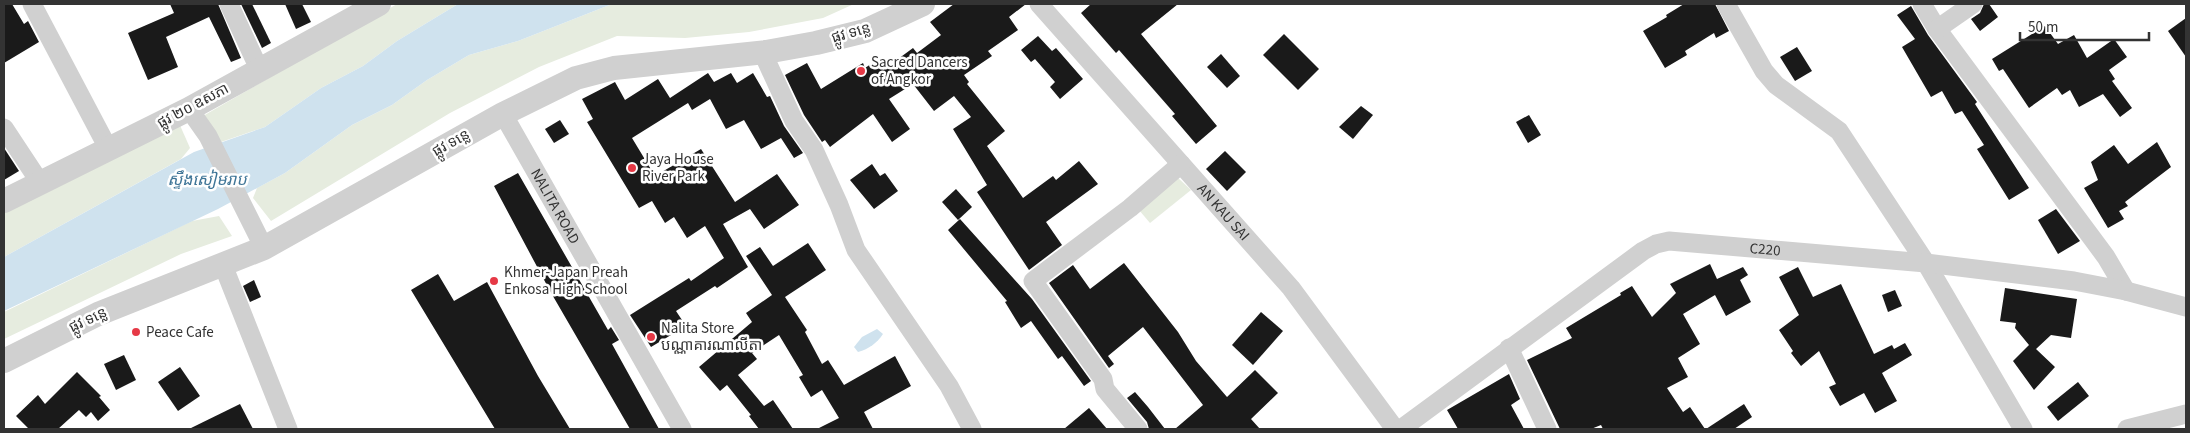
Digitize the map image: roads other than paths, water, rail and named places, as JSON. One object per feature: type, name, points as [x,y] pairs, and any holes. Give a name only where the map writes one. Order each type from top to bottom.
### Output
[{"type":"street","points":[[32,4],[109,150]]},
{"type":"street","points":[[229,4],[260,71]]},
{"type":"street","name":"ផ្លូវ ២០ ឧសភា","points":[[4,201],[109,150],[260,71],[379,4]]},
{"type":"street","name":"ផ្លូវ ទន្លេ","points":[[4,361],[98,314],[224,265],[259,238],[576,78],[614,68],[766,52],[865,31],[923,4]]},
{"type":"street","name":"AN KAU SAI","points":[[1039,4],[1292,288],[1395,429]]},
{"type":"street","points":[[1726,4],[1764,71],[1776,85],[1839,131],[1926,263],[2023,429]]},
{"type":"street","points":[[1922,4],[1937,29],[2106,257],[2126,290]]},
{"type":"street","points":[[1937,29],[1972,4]]},
{"type":"street","points":[[766,52],[766,60],[794,121],[814,150],[839,205],[856,250],[949,386],[972,429]]},
{"type":"street","points":[[189,108],[211,143],[259,238]]},
{"type":"street","name":"NALITA ROAD","points":[[503,114],[682,429]]},
{"type":"street","points":[[4,128],[41,184]]},
{"type":"street","points":[[1138,429],[1105,389],[1102,379],[1033,281],[1130,208],[1181,164]]},
{"type":"street","name":"C220","points":[[1401,429],[1643,251],[1656,244],[1669,241],[1926,263],[2074,281],[2126,290],[2186,307]]},
{"type":"street","points":[[224,265],[288,429]]},
{"type":"street","points":[[1509,348],[1547,429]]},
{"type":"street","points":[[2127,429],[2186,414]]},
{"type":"water","name":"ស្ទឹងសៀមរាប","points":[[458,4],[612,4],[518,41],[469,55],[427,80],[392,105],[352,125],[285,173],[218,209],[4,311],[4,257],[194,152],[265,127],[321,88],[363,66],[397,41]]},
{"type":"water","points":[[877,329],[883,334],[881,337],[869,347],[858,352],[854,347],[862,337]]},
{"type":"place","name":"Sacred Dancers of Angkor","points":[[861,71]]},
{"type":"place","name":"Jaya House River Park","points":[[632,168]]},
{"type":"place","name":"Khmer-Japan Preah Enkosa High School","points":[[494,281]]},
{"type":"place","name":"Peace Cafe","points":[[136,332]]},
{"type":"place","name":"Nalita Store បណ្ណាគារណាលីតា","points":[[651,337]]}]
